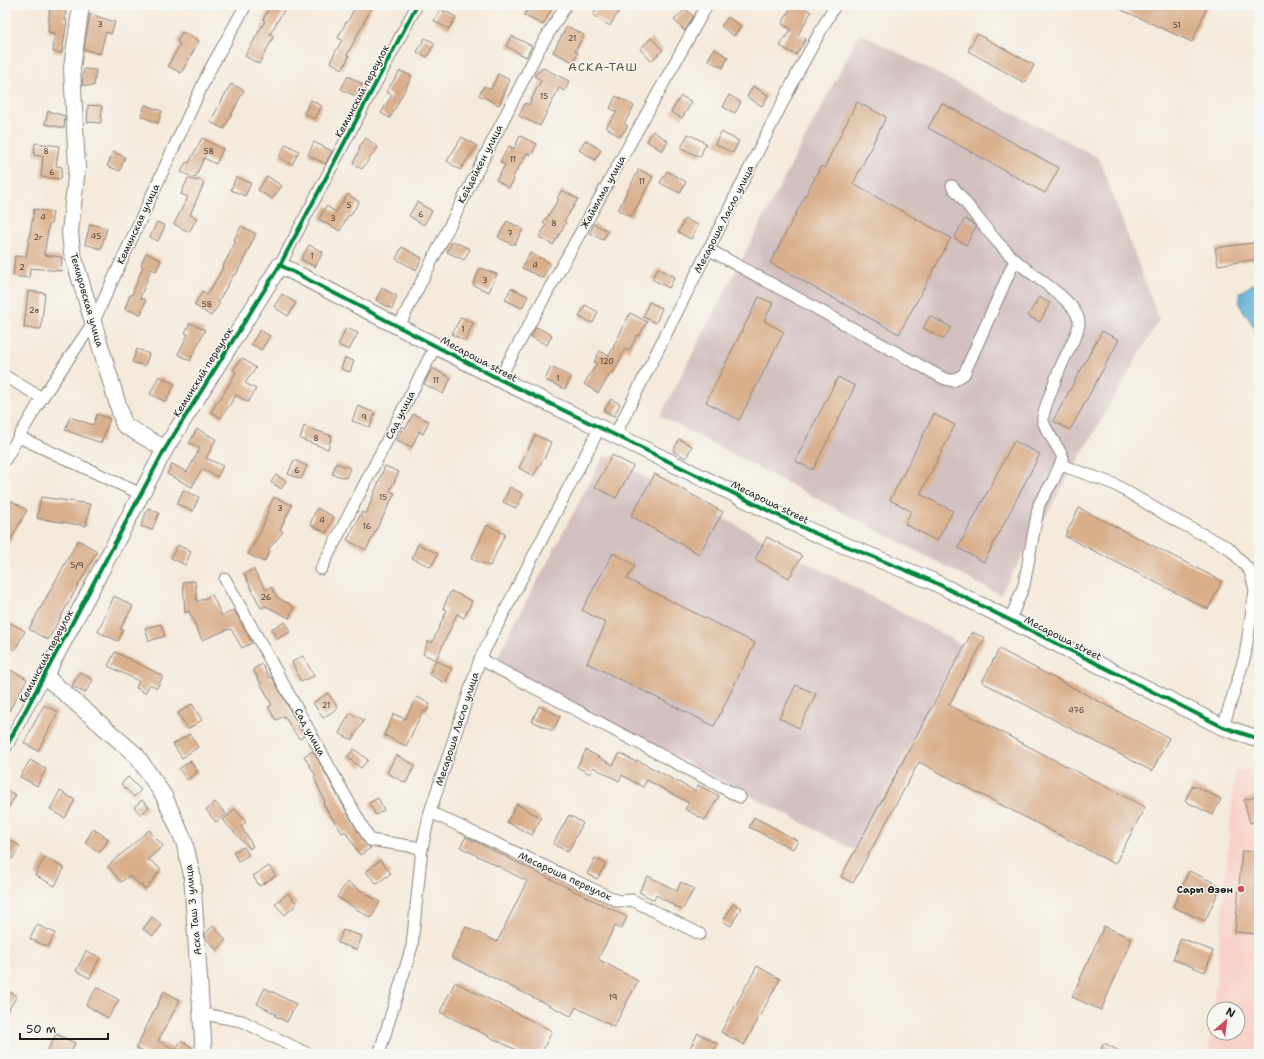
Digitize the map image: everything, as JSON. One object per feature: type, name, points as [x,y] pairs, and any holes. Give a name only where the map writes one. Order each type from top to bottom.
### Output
[{"type":"street","name":"Темировская улица","points":[[80,5],[72,68],[77,168],[70,232],[72,252],[124,425],[165,448]]},
{"type":"street","name":"Кеминская улица","points":[[5,460],[42,398],[93,323],[209,71],[246,5]]},
{"type":"street","name":"Кеминский переулок","points":[[5,749],[165,448],[280,265],[417,5]]},
{"type":"street","name":"Кейдейкен улица","points":[[399,326],[539,49],[566,5]]},
{"type":"street","name":"Жайылма улица","points":[[499,379],[707,5]]},
{"type":"street","name":"Месароша Ласло улица","points":[[615,434],[798,72],[835,5]]},
{"type":"street","points":[[952,186],[993,237],[1015,260],[1072,306],[1077,314],[1079,323],[1072,344],[1060,368],[1043,419],[1047,430],[1060,449],[1063,458],[1053,481],[1038,504],[1024,585],[1010,620]]},
{"type":"street","points":[[708,249],[943,378],[953,381],[964,374],[1015,260]]},
{"type":"street","name":"Месароша street","points":[[280,265],[499,379],[615,434],[812,532],[932,581],[1223,727],[1259,739]]},
{"type":"street","name":"Сад улица","points":[[321,569],[436,345]]},
{"type":"street","points":[[5,376],[42,398]]},
{"type":"street","name":"Месароша Ласло улица","points":[[379,1054],[412,946],[422,848],[430,812],[480,658],[600,427]]},
{"type":"street","points":[[19,437],[141,494]]},
{"type":"street","points":[[1061,465],[1114,484],[1173,519],[1229,548],[1250,571],[1254,590],[1245,656],[1223,727]]},
{"type":"street","name":"Сад улица","points":[[225,579],[370,840],[422,848]]},
{"type":"street","points":[[480,658],[740,797]]},
{"type":"street","name":"Аска Таш 3 улица","points":[[44,676],[136,754],[167,803],[184,841],[192,875],[203,1014],[204,1054]]},
{"type":"street","name":"Месароша переулок","points":[[430,812],[618,901],[632,900],[700,934]]},
{"type":"street","points":[[203,1014],[242,1021],[308,1054]]},
{"type":"shaded area","points":[[860,33],[1099,158],[1159,320],[1000,595],[660,416]]},
{"type":"shaded area","points":[[604,455],[963,645],[854,850],[495,661]]},
{"type":"shaded area","name":"Сары Өзөн","points":[[1259,769],[1259,1054],[1209,1054],[1210,1041],[1246,1041],[1246,1001],[1214,1001],[1235,770]]},
{"type":"water","points":[[1253,284],[1259,284],[1259,327],[1254,327],[1240,306],[1239,293]]},
{"type":"building","points":[[50,5],[66,5],[65,20],[67,20],[62,53],[53,52],[55,33],[48,32]]},
{"type":"building","points":[[271,5],[287,5],[270,34],[274,36],[259,64],[245,56],[265,21],[263,19]]},
{"type":"building","points":[[356,5],[373,5],[347,55],[349,56],[343,69],[330,62],[342,40],[338,38]]},
{"type":"building","points":[[530,5],[554,5],[543,25],[524,15]]},
{"type":"building","points":[[599,5],[609,5],[619,11],[610,26],[593,15]]},
{"type":"building","points":[[792,5],[799,5],[811,12],[798,35],[806,39],[796,55],[780,46],[791,29],[782,24]]},
{"type":"building","points":[[1111,5],[1208,5],[1192,42]]},
{"type":"building","points":[[440,9],[456,17],[449,29],[434,21]]},
{"type":"building","points":[[686,9],[693,16],[685,31],[674,20]]},
{"type":"building","points":[[90,14],[115,22],[111,34],[106,32],[100,54],[84,49]]},
{"type":"building","points":[[728,17],[741,26],[734,36],[721,26]]},
{"type":"building","points":[[567,26],[584,35],[575,51],[578,52],[573,62],[553,52]]},
{"type":"building","points":[[182,32],[199,41],[181,73],[168,66],[180,44],[177,42]]},
{"type":"building","points":[[977,34],[1034,65],[1025,83],[968,51]]},
{"type":"building","points":[[512,36],[532,46],[526,57],[506,46]]},
{"type":"building","points":[[425,38],[435,43],[427,57],[417,52]]},
{"type":"building","points":[[651,38],[663,50],[651,61],[640,49]]},
{"type":"building","points":[[714,49],[728,57],[723,68],[708,60]]},
{"type":"building","points":[[543,68],[569,81],[565,91],[559,88],[540,126],[519,116],[525,103],[529,105],[541,80],[534,76]]},
{"type":"building","points":[[84,69],[96,70],[94,86],[82,85]]},
{"type":"building","points":[[400,71],[412,76],[390,118],[381,113],[392,95],[386,92]]},
{"type":"building","points":[[498,74],[510,80],[499,105],[479,95],[484,86],[491,89]]},
{"type":"building","points":[[348,76],[362,84],[355,96],[341,89]]},
{"type":"building","points":[[231,84],[244,90],[224,129],[210,122]]},
{"type":"building","points":[[753,86],[768,95],[762,106],[747,97]]},
{"type":"building","points":[[729,95],[741,102],[735,113],[723,107]]},
{"type":"building","points":[[616,96],[634,106],[624,124],[628,126],[620,137],[606,127],[617,112],[610,108]]},
{"type":"building","points":[[681,96],[692,102],[682,118],[671,112]]},
{"type":"building","points":[[311,100],[322,106],[315,119],[304,113]]},
{"type":"building","points":[[857,102],[886,117],[853,184],[951,238],[899,334],[770,263],[821,166],[824,168]]},
{"type":"building","points":[[942,103],[1059,168],[1045,193],[928,128]]},
{"type":"building","points":[[88,105],[102,106],[101,123],[87,122]]},
{"type":"building","points":[[145,105],[162,111],[158,123],[141,116]]},
{"type":"building","points":[[48,111],[65,116],[64,128],[45,124]]},
{"type":"building","points":[[653,131],[668,141],[662,151],[647,141]]},
{"type":"building","points":[[721,132],[739,141],[733,153],[715,144]]},
{"type":"building","points":[[688,134],[706,143],[700,157],[681,148]]},
{"type":"building","points":[[520,136],[537,144],[531,155],[527,153],[512,178],[514,180],[509,188],[496,180],[505,165],[500,162],[509,146],[514,149]]},
{"type":"building","points":[[462,137],[477,146],[460,170],[447,161]]},
{"type":"building","points":[[202,138],[223,149],[216,164],[204,158],[195,178],[181,172],[186,162],[189,163]]},
{"type":"building","points":[[366,138],[378,147],[362,169],[353,164],[360,148],[359,147]]},
{"type":"building","points":[[585,140],[601,150],[595,160],[579,150]]},
{"type":"building","points":[[314,142],[332,151],[325,164],[308,155]]},
{"type":"building","points":[[35,143],[59,146],[56,166],[62,167],[61,179],[41,177],[43,156],[34,155]]},
{"type":"building","points":[[286,144],[299,151],[292,165],[279,157]]},
{"type":"building","points":[[113,152],[125,157],[120,171],[107,166]]},
{"type":"building","points":[[639,169],[653,177],[631,217],[618,210]]},
{"type":"building","points":[[667,171],[686,182],[680,193],[660,183]]},
{"type":"building","points":[[267,176],[282,186],[272,199],[258,190]]},
{"type":"building","points":[[236,177],[251,183],[245,196],[231,190]]},
{"type":"building","points":[[188,178],[197,181],[198,179],[204,183],[190,215],[197,218],[189,232],[174,224],[188,197],[181,194]]},
{"type":"building","points":[[562,190],[578,199],[564,222],[566,223],[553,245],[539,237],[546,225],[543,223],[559,199],[557,198]]},
{"type":"building","points":[[348,194],[359,202],[350,216],[348,215],[340,231],[319,219],[326,206],[336,212]]},
{"type":"building","points":[[417,202],[432,211],[424,225],[409,216]]},
{"type":"building","points":[[34,209],[53,212],[51,224],[49,224],[44,255],[62,257],[61,271],[30,268],[29,278],[13,276],[15,256],[26,257]]},
{"type":"building","points":[[685,219],[698,225],[691,239],[678,232]]},
{"type":"building","points":[[965,219],[976,227],[966,245],[954,238]]},
{"type":"building","points":[[507,221],[523,229],[515,244],[511,244],[498,237]]},
{"type":"building","points":[[157,222],[165,226],[158,241],[150,237]]},
{"type":"building","points":[[90,224],[107,228],[101,249],[85,244]]},
{"type":"building","points":[[594,224],[608,231],[603,240],[590,233]]},
{"type":"building","points":[[241,226],[256,234],[236,275],[234,274],[218,302],[220,303],[211,316],[194,305],[203,291],[207,295],[223,268],[236,241],[234,240]]},
{"type":"building","points":[[453,241],[470,249],[464,260],[447,252]]},
{"type":"building","points":[[1259,242],[1259,259],[1218,265],[1215,248]]},
{"type":"building","points":[[309,245],[323,252],[315,267],[301,259]]},
{"type":"building","points":[[402,247],[422,258],[416,270],[396,259]]},
{"type":"building","points":[[146,253],[161,260],[156,271],[151,269],[140,298],[146,300],[141,314],[125,309],[143,266],[141,265]]},
{"type":"building","points":[[530,253],[550,263],[543,278],[522,268]]},
{"type":"building","points":[[480,268],[497,274],[489,292],[473,285]]},
{"type":"building","points":[[658,268],[675,277],[669,288],[652,279]]},
{"type":"building","points":[[382,288],[397,296],[392,309],[376,300]]},
{"type":"building","points":[[511,288],[528,296],[522,308],[505,300]]},
{"type":"building","points":[[28,291],[45,293],[41,329],[24,328]]},
{"type":"building","points":[[282,294],[296,303],[288,316],[274,307]]},
{"type":"building","points":[[759,297],[773,303],[764,321],[784,332],[739,420],[706,402]]},
{"type":"building","points":[[1039,297],[1050,303],[1040,322],[1028,316]]},
{"type":"building","points":[[649,302],[662,308],[656,323],[643,317]]},
{"type":"building","points":[[585,305],[598,312],[593,323],[579,317]]},
{"type":"building","points":[[630,313],[647,322],[639,336],[637,335],[629,351],[625,349],[614,372],[612,371],[598,393],[584,384],[597,363],[594,362],[600,351],[609,356]]},
{"type":"building","points":[[930,316],[951,327],[944,339],[923,328]]},
{"type":"building","points":[[461,317],[473,323],[465,341],[452,334]]},
{"type":"building","points":[[190,323],[205,330],[190,361],[178,354],[188,334],[185,333]]},
{"type":"building","points":[[536,327],[552,335],[547,345],[531,337]]},
{"type":"building","points":[[346,328],[358,333],[349,350],[338,345]]},
{"type":"building","points":[[260,330],[270,336],[261,350],[251,344]]},
{"type":"building","points":[[1102,331],[1119,340],[1070,430],[1053,421]]},
{"type":"building","points":[[137,349],[149,354],[145,366],[132,362]]},
{"type":"building","points":[[242,358],[256,368],[245,383],[256,389],[248,402],[236,395],[221,418],[211,412],[219,399],[220,400],[236,372],[233,370]]},
{"type":"building","points":[[345,358],[354,361],[350,372],[341,369]]},
{"type":"building","points":[[551,367],[571,377],[565,389],[545,380]]},
{"type":"building","points":[[432,368],[451,378],[443,394],[424,384]]},
{"type":"building","points":[[159,376],[175,384],[166,402],[150,394]]},
{"type":"building","points":[[838,377],[855,386],[813,470],[795,461]]},
{"type":"building","points":[[611,399],[620,404],[614,416],[604,411]]},
{"type":"building","points":[[358,406],[375,413],[370,427],[352,421]]},
{"type":"building","points":[[97,414],[110,419],[101,443],[65,430],[70,417],[93,425]]},
{"type":"building","points":[[413,414],[429,421],[423,434],[419,431],[412,447],[397,440],[403,427],[406,428]]},
{"type":"building","points":[[934,414],[955,425],[920,494],[953,511],[937,541],[905,524],[911,511],[890,500]]},
{"type":"building","points":[[304,426],[332,436],[328,449],[300,439]]},
{"type":"building","points":[[197,429],[216,439],[206,458],[223,466],[217,477],[202,469],[192,487],[167,474],[172,464],[187,472],[200,448],[189,443]]},
{"type":"building","points":[[535,435],[551,442],[545,457],[533,476],[519,468]]},
{"type":"building","points":[[679,439],[692,446],[686,458],[673,451]]},
{"type":"building","points":[[1014,441],[1040,454],[984,562],[958,548]]},
{"type":"building","points":[[612,455],[633,466],[616,498],[595,487]]},
{"type":"building","points":[[294,460],[307,466],[301,479],[288,474]]},
{"type":"building","points":[[336,463],[350,468],[346,478],[332,474]]},
{"type":"building","points":[[385,466],[399,472],[390,491],[395,493],[366,550],[347,540],[362,512],[366,514]]},
{"type":"building","points":[[655,474],[723,512],[699,554],[631,516]]},
{"type":"building","points":[[276,475],[286,481],[281,489],[271,482]]},
{"type":"building","points":[[510,487],[523,494],[516,508],[503,502]]},
{"type":"building","points":[[183,490],[199,497],[193,511],[177,504]]},
{"type":"building","points":[[41,497],[90,504],[86,526],[37,518]]},
{"type":"building","points":[[274,497],[292,505],[280,530],[283,532],[268,550],[270,551],[264,562],[248,554],[261,531],[268,512],[267,511]]},
{"type":"building","points":[[8,499],[27,510],[5,551],[5,505]]},
{"type":"building","points":[[148,508],[159,513],[152,530],[141,526]]},
{"type":"building","points":[[317,508],[334,517],[326,533],[310,524]]},
{"type":"building","points":[[1079,508],[1222,581],[1208,609],[1065,536]]},
{"type":"building","points":[[487,525],[505,534],[490,566],[471,559]]},
{"type":"building","points":[[767,537],[802,556],[789,578],[755,559]]},
{"type":"building","points":[[78,540],[97,551],[48,640],[29,629]]},
{"type":"building","points":[[418,544],[438,554],[431,567],[412,558]]},
{"type":"building","points":[[178,545],[191,552],[185,565],[171,558]]},
{"type":"building","points":[[613,553],[635,565],[627,579],[755,643],[714,726],[587,663],[606,623],[582,610]]},
{"type":"building","points":[[253,569],[266,590],[271,587],[277,597],[294,607],[289,618],[266,606],[261,608],[244,574]]},
{"type":"building","points":[[195,581],[197,602],[212,595],[222,616],[234,610],[252,643],[242,648],[231,629],[202,640],[189,611],[185,613],[183,582]]},
{"type":"building","points":[[451,591],[472,601],[464,618],[457,614],[436,660],[423,654],[428,641],[432,643],[447,610],[443,608]]},
{"type":"building","points":[[114,596],[133,606],[120,629],[123,630],[118,641],[98,632]]},
{"type":"building","points":[[5,620],[25,631],[15,650],[5,645]]},
{"type":"building","points":[[285,622],[290,632],[277,639],[271,629]]},
{"type":"building","points":[[161,624],[165,636],[149,641],[145,628]]},
{"type":"building","points":[[972,632],[985,638],[949,705],[1145,807],[1115,864],[919,762],[853,883],[841,877]]},
{"type":"building","points":[[999,649],[1169,738],[1152,771],[982,682]]},
{"type":"building","points":[[115,652],[163,676],[157,688],[150,684],[145,693],[136,688],[139,681],[108,666]]},
{"type":"building","points":[[303,656],[314,676],[301,682],[292,662]]},
{"type":"building","points":[[436,660],[452,669],[445,683],[429,674]]},
{"type":"building","points":[[262,664],[270,678],[272,677],[304,736],[299,739],[284,716],[276,720],[268,707],[272,705],[253,669]]},
{"type":"building","points":[[5,667],[27,679],[5,718]]},
{"type":"building","points":[[80,672],[93,680],[85,693],[72,686]]},
{"type":"building","points":[[796,685],[816,694],[799,728],[779,718]]},
{"type":"building","points":[[328,693],[338,708],[323,718],[313,703]]},
{"type":"building","points":[[417,697],[430,704],[426,712],[423,711],[406,746],[384,735],[394,714],[405,719]]},
{"type":"building","points":[[192,704],[202,720],[188,729],[178,713]]},
{"type":"building","points":[[44,705],[58,712],[38,751],[24,743]]},
{"type":"building","points":[[539,706],[560,716],[553,731],[532,721]]},
{"type":"building","points":[[350,713],[364,720],[352,740],[339,733]]},
{"type":"building","points":[[190,734],[198,747],[182,758],[173,744]]},
{"type":"building","points":[[354,749],[368,760],[361,768],[347,757]]},
{"type":"building","points":[[586,750],[613,765],[620,753],[636,762],[637,760],[695,791],[698,785],[719,796],[705,820],[685,809],[689,803],[647,780],[643,787],[622,775],[619,781],[593,767],[590,774],[577,767]]},
{"type":"building","points":[[313,751],[364,843],[371,848],[360,855],[345,831],[342,833],[323,804],[325,802],[314,777],[316,776],[304,756]]},
{"type":"building","points":[[396,755],[415,765],[406,783],[387,773]]},
{"type":"building","points":[[30,760],[46,769],[37,786],[20,777]]},
{"type":"building","points":[[190,761],[198,772],[187,780],[179,769]]},
{"type":"building","points":[[128,777],[141,790],[134,797],[121,784]]},
{"type":"building","points":[[1193,785],[1221,799],[1213,815],[1185,801]]},
{"type":"building","points":[[5,789],[16,795],[5,813]]},
{"type":"building","points":[[60,791],[75,800],[65,818],[50,809]]},
{"type":"building","points":[[1259,796],[1259,821],[1250,823],[1244,800]]},
{"type":"building","points":[[378,798],[384,810],[376,815],[369,803]]},
{"type":"building","points":[[142,800],[149,807],[141,815],[134,807]]},
{"type":"building","points":[[215,802],[226,814],[216,822],[206,810]]},
{"type":"building","points":[[517,804],[541,818],[532,835],[507,822]]},
{"type":"building","points":[[235,809],[246,822],[241,826],[253,846],[250,849],[223,820]]},
{"type":"building","points":[[569,815],[583,823],[568,852],[553,844]]},
{"type":"building","points":[[754,817],[798,841],[793,849],[749,827]]},
{"type":"building","points":[[93,829],[109,839],[100,852],[85,843]]},
{"type":"building","points":[[149,830],[163,846],[148,859],[161,869],[146,889],[129,876],[121,882],[108,866]]},
{"type":"building","points":[[5,837],[20,846],[12,859],[5,855]]},
{"type":"building","points":[[466,837],[627,917],[621,929],[615,926],[598,959],[638,981],[614,1027],[576,1007],[571,1016],[451,957],[466,927],[497,942],[527,881],[460,847]]},
{"type":"building","points":[[244,847],[249,855],[238,861],[233,852]]},
{"type":"building","points":[[1242,851],[1259,852],[1259,915],[1257,934],[1235,932]]},
{"type":"building","points":[[45,857],[64,868],[55,886],[35,875]]},
{"type":"building","points":[[595,858],[606,864],[597,879],[587,874]]},
{"type":"building","points":[[380,860],[391,873],[377,884],[366,872]]},
{"type":"building","points":[[269,866],[276,876],[259,886],[253,876]]},
{"type":"building","points":[[1189,871],[1221,886],[1205,921],[1173,907]]},
{"type":"building","points":[[648,876],[677,891],[681,882],[694,889],[682,910],[656,895],[654,900],[639,892]]},
{"type":"building","points":[[347,882],[380,902],[371,918],[337,897]]},
{"type":"building","points":[[288,893],[297,904],[285,915],[275,904]]},
{"type":"building","points":[[733,904],[741,908],[731,926],[723,921]]},
{"type":"building","points":[[152,917],[162,925],[153,936],[143,929]]},
{"type":"building","points":[[37,925],[55,933],[48,947],[30,939]]},
{"type":"building","points":[[213,926],[226,940],[217,950],[206,939],[205,934]]},
{"type":"building","points":[[1104,926],[1132,939],[1101,1010],[1072,997]]},
{"type":"building","points":[[343,930],[362,936],[357,950],[338,943]]},
{"type":"building","points":[[1181,938],[1213,951],[1205,972],[1173,959]]},
{"type":"building","points":[[86,951],[100,957],[90,978],[76,971]]},
{"type":"building","points":[[757,966],[780,979],[744,1045],[721,1032]]},
{"type":"building","points":[[455,982],[552,1031],[541,1054],[524,1054],[440,1012]]},
{"type":"building","points":[[97,987],[119,1000],[108,1018],[86,1005]]},
{"type":"building","points":[[265,988],[296,1004],[287,1022],[275,1016],[276,1014],[257,1004]]},
{"type":"building","points":[[5,989],[17,996],[5,1015]]},
{"type":"building","points":[[164,991],[180,1000],[158,1041],[176,1050],[181,1041],[192,1047],[188,1054],[148,1054],[136,1048]]},
{"type":"building","points":[[698,1033],[718,1044],[712,1054],[687,1054]]},
{"type":"building","points":[[56,1034],[75,1043],[70,1054],[46,1054]]},
{"type":"building","points":[[1104,1043],[1125,1054],[1099,1054]]},
{"type":"cycle path","points":[[5,749],[165,449],[280,265],[417,5]]},
{"type":"cycle path","points":[[280,265],[499,379],[812,532],[932,581],[1223,727],[1259,739]]},
{"type":"place","name":"Сары Өзөн","points":[[1241,889]]},
{"type":"district","name":"АСКА-ТАШ","points":[[603,67]]}]
